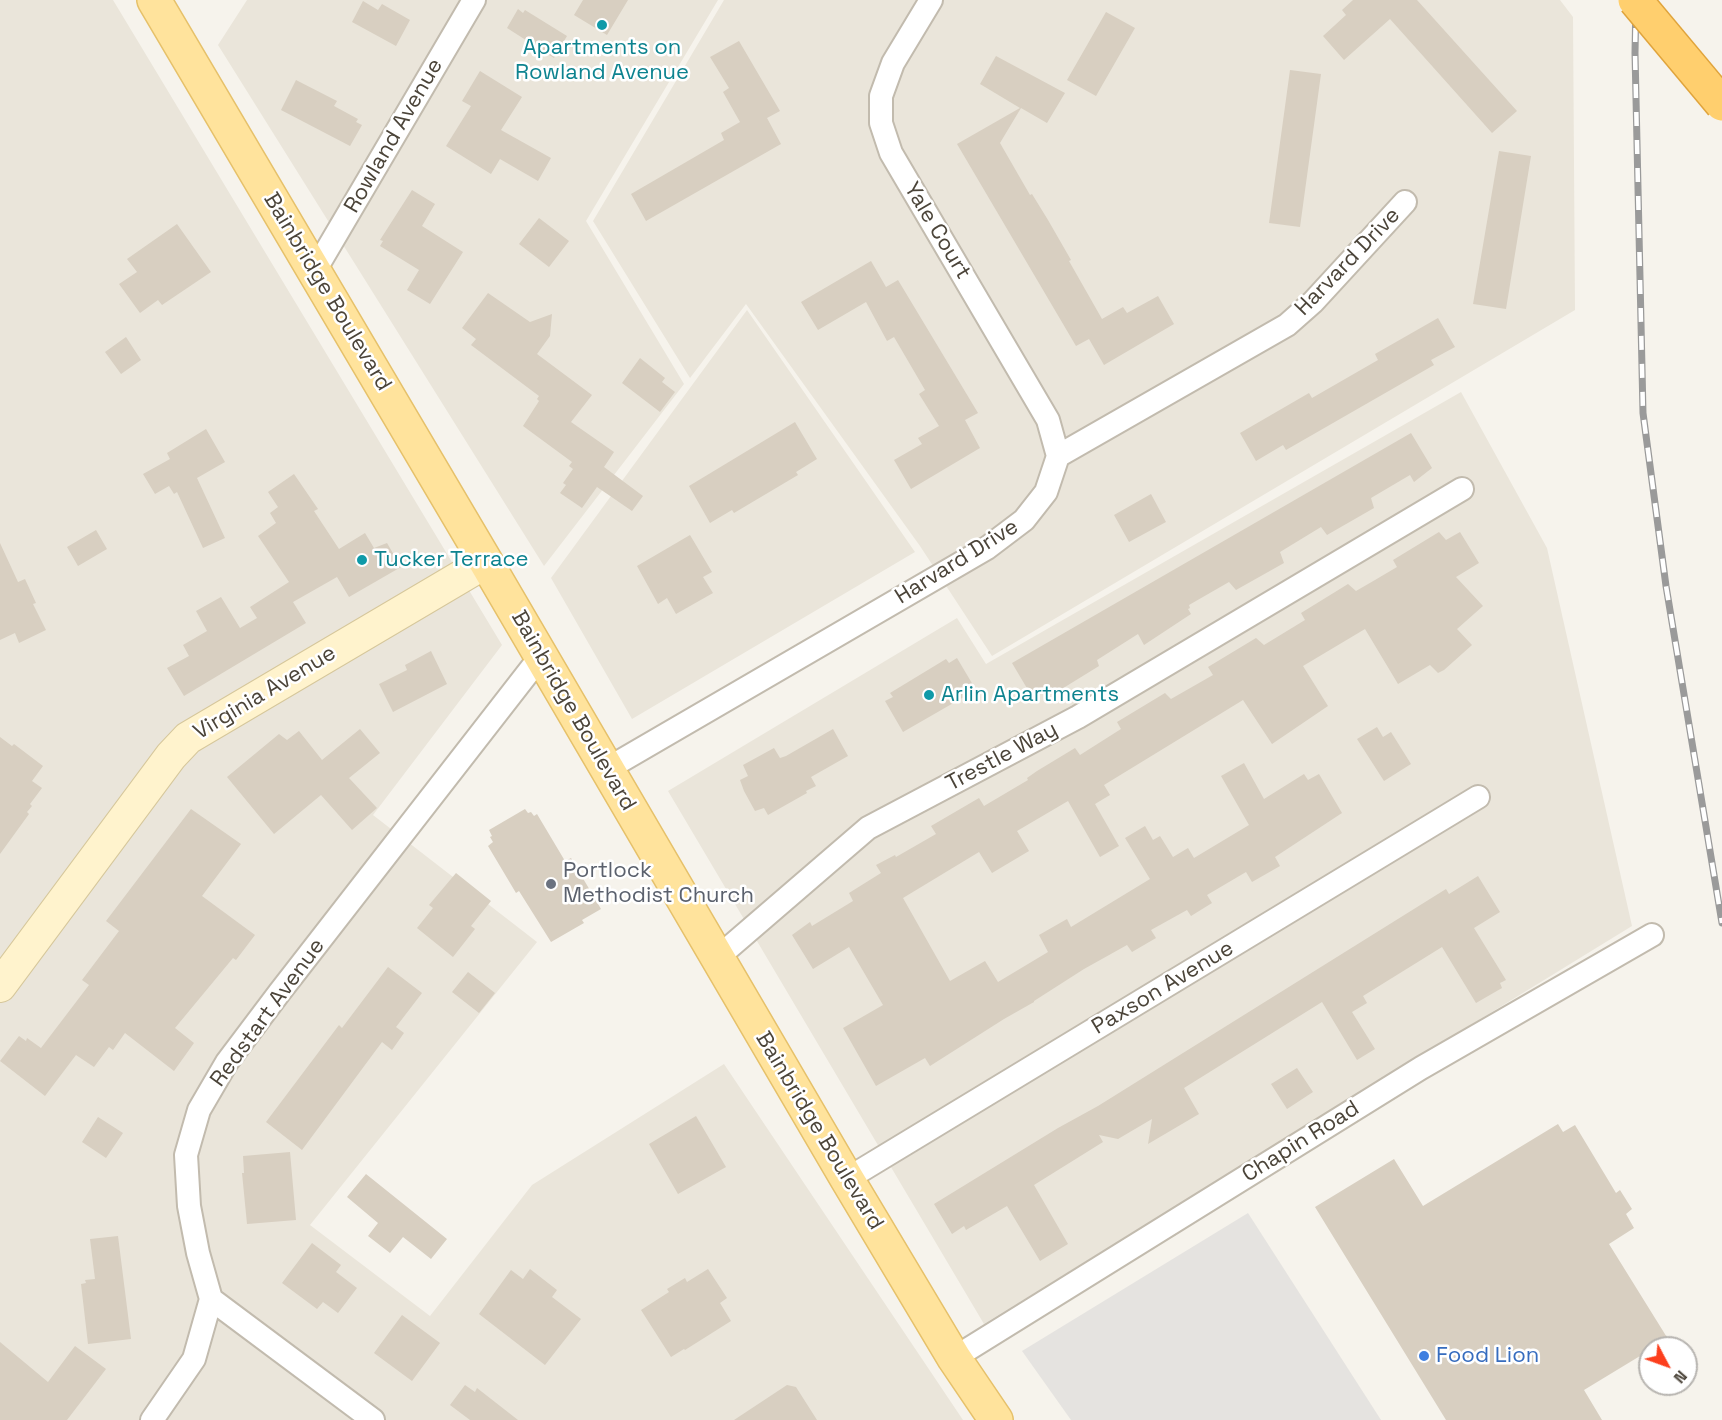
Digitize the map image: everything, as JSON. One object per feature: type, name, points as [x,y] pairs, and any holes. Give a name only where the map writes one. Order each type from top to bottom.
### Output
[{"type":"highway","points":[[1635,0],[1722,104]]},
{"type":"main road","name":"Bainbridge Boulevard","points":[[154,0],[847,1179],[954,1358],[996,1420]]},
{"type":"street","name":"Rowland Avenue","points":[[314,272],[474,0]]},
{"type":"street","name":"Yale Court","points":[[931,0],[893,63],[880,96],[881,123],[891,153],[1048,420],[1058,456]]},
{"type":"street","name":"Harvard Drive","points":[[607,769],[987,548],[1024,520],[1046,492],[1058,456],[1287,325],[1313,302],[1405,202]]},
{"type":"street","name":"Trestle Way","points":[[717,958],[868,828],[1078,717],[1462,489]]},
{"type":"street","name":"Virginia Avenue","points":[[0,986],[171,756],[188,738],[486,562]]},
{"type":"street","name":"Redstart Avenue","points":[[211,1299],[198,1253],[188,1196],[186,1155],[199,1110],[227,1062],[541,656]]},
{"type":"street","name":"Paxson Avenue","points":[[847,1179],[1478,797]]},
{"type":"street","name":"Chapin Road","points":[[954,1358],[1410,1075],[1652,935]]},
{"type":"street","points":[[152,1420],[194,1359],[211,1299],[373,1420]]},
{"type":"shaded area","points":[[0,0],[113,0],[502,645],[373,815],[537,942],[310,1225],[430,1316],[532,1185],[724,1064],[963,1420],[0,1420]]},
{"type":"shaded area","points":[[247,0],[718,0],[586,221],[684,384],[544,566],[218,45]]},
{"type":"shaded area","points":[[724,0],[1560,0],[1573,17],[1575,310],[992,656],[920,546],[746,304],[690,378],[593,221]]},
{"type":"shaded area","points":[[747,310],[915,552],[632,719],[551,578]]},
{"type":"shaded area","points":[[1461,392],[1547,548],[1632,926],[984,1324],[668,791],[957,618],[986,664]]},
{"type":"shaded area","points":[[1248,1213],[1381,1420],[1071,1420],[1022,1351]]},
{"type":"building","name":"Apartments on Rowland Avenue","points":[[583,0],[628,0],[607,35],[574,15]]},
{"type":"building","points":[[1353,0],[1417,0],[1517,111],[1492,133],[1390,19],[1344,60],[1323,36],[1346,15],[1342,10]]},
{"type":"building","points":[[363,1],[378,10],[382,4],[410,20],[396,46],[352,22]]},
{"type":"building","points":[[518,9],[523,13],[525,10],[567,36],[554,58],[507,28]]},
{"type":"building","points":[[1106,12],[1135,28],[1096,96],[1067,80]]},
{"type":"building","points":[[739,41],[780,111],[767,118],[781,144],[646,221],[631,194],[724,140],[721,133],[740,122],[723,92],[729,88],[710,57]]},
{"type":"building","points":[[996,56],[1065,93],[1047,123],[1021,108],[1000,143],[1030,195],[1032,194],[1048,220],[1102,319],[1123,307],[1127,313],[1158,296],[1174,324],[1104,365],[1089,339],[1076,346],[957,144],[1020,108],[980,84]]},
{"type":"building","points":[[1290,70],[1321,74],[1300,227],[1269,223]]},
{"type":"building","points":[[480,71],[522,97],[501,130],[551,158],[538,181],[500,159],[491,174],[446,146],[471,106],[462,101]]},
{"type":"building","points":[[296,80],[337,101],[334,106],[358,119],[356,122],[362,125],[350,146],[281,110]]},
{"type":"building","points":[[1499,151],[1531,156],[1506,309],[1473,304]]},
{"type":"building","points":[[412,190],[435,204],[422,226],[463,252],[430,304],[407,290],[419,270],[380,246],[383,241],[380,240]]},
{"type":"building","points":[[539,218],[569,241],[549,267],[519,244]]},
{"type":"building","points":[[177,224],[211,272],[162,305],[158,300],[140,313],[119,284],[137,272],[127,259]]},
{"type":"building","points":[[871,261],[886,287],[898,280],[978,413],[965,420],[980,448],[911,489],[894,460],[922,444],[918,438],[939,426],[919,394],[925,390],[894,337],[887,341],[866,302],[818,330],[801,302]]},
{"type":"building","points":[[488,293],[530,322],[552,314],[550,336],[537,354],[592,395],[571,422],[614,452],[604,467],[643,496],[632,511],[597,487],[582,508],[560,493],[566,485],[563,483],[573,469],[569,466],[572,462],[523,426],[539,401],[537,399],[539,396],[471,345],[476,339],[462,328]]},
{"type":"building","points":[[1438,318],[1455,347],[1431,360],[1434,365],[1286,450],[1283,445],[1256,461],[1240,433],[1309,393],[1312,398],[1378,360],[1375,354]]},
{"type":"building","points":[[126,337],[141,360],[121,374],[105,352]]},
{"type":"building","points":[[640,358],[665,378],[662,382],[675,392],[660,412],[622,383]]},
{"type":"building","points":[[795,422],[817,459],[796,472],[798,475],[734,513],[732,510],[710,523],[689,486]]},
{"type":"building","points":[[206,429],[225,462],[197,478],[225,538],[203,548],[177,492],[174,494],[169,486],[155,494],[143,474],[170,459],[167,453]]},
{"type":"building","points":[[1411,433],[1432,468],[1414,482],[1410,475],[1371,498],[1374,508],[1327,535],[1321,527],[1280,552],[1284,563],[1236,590],[1229,582],[1189,605],[1188,609],[1191,614],[1144,645],[1138,634],[1097,660],[1099,666],[1052,695],[1046,686],[1031,695],[1012,663]]},
{"type":"building","points":[[294,474],[318,509],[314,511],[339,549],[365,533],[374,548],[387,543],[401,567],[349,597],[337,577],[293,602],[306,623],[184,696],[167,668],[189,656],[183,645],[207,631],[196,611],[221,597],[240,628],[257,618],[250,607],[289,582],[258,536],[276,523],[270,513],[278,507],[268,492]]},
{"type":"building","points":[[1151,494],[1166,522],[1129,542],[1114,515]]},
{"type":"building","points":[[96,530],[107,549],[78,566],[67,547]]},
{"type":"building","points":[[1439,532],[1446,540],[1460,532],[1479,563],[1456,577],[1483,606],[1457,629],[1472,645],[1444,670],[1438,673],[1430,665],[1398,684],[1365,629],[1303,666],[1328,706],[1272,744],[1243,700],[1104,785],[1110,795],[1095,804],[1119,846],[1100,857],[1068,801],[1017,831],[1029,851],[992,873],[979,852],[903,898],[950,981],[985,961],[998,982],[1048,952],[1039,935],[1067,919],[1071,927],[1150,879],[1125,838],[1145,826],[1153,840],[1160,836],[1173,857],[1188,848],[1194,858],[1249,825],[1221,776],[1244,763],[1264,799],[1304,774],[1308,780],[1319,774],[1342,813],[1275,857],[1280,866],[1252,882],[1246,872],[1207,895],[1212,903],[1191,916],[1187,910],[1151,930],[1156,938],[1132,952],[1127,945],[1084,969],[930,1066],[925,1058],[876,1086],[843,1028],[883,1005],[849,947],[813,969],[792,935],[810,922],[812,926],[853,901],[849,893],[881,873],[876,865],[895,855],[896,857],[936,834],[931,826],[979,798],[984,806],[1075,748],[1080,755],[1121,729],[1117,722],[1165,693],[1171,699],[1213,675],[1208,667],[1256,638],[1264,645],[1305,620],[1301,613],[1348,584],[1356,591],[1375,580],[1397,567],[1393,560]]},
{"type":"building","points":[[690,535],[712,572],[703,577],[713,593],[676,614],[667,598],[658,604],[637,566]]},
{"type":"building","points":[[0,543],[18,582],[25,579],[36,603],[33,604],[46,630],[19,643],[15,633],[0,640]]},
{"type":"building","points":[[431,651],[447,684],[393,712],[379,684],[407,670],[405,665]]},
{"type":"building","name":"Arlin Apartments","points":[[957,658],[976,690],[903,732],[885,701],[893,697],[890,693],[946,659],[949,663]]},
{"type":"building","points":[[1377,727],[1383,737],[1391,732],[1411,764],[1384,781],[1357,739]]},
{"type":"building","points":[[360,729],[380,753],[349,778],[377,808],[352,830],[321,795],[274,834],[227,777],[279,734],[287,740],[299,731],[322,760]]},
{"type":"building","points":[[833,729],[848,756],[811,777],[816,786],[806,791],[807,793],[768,815],[764,808],[755,811],[740,780],[748,776],[743,765],[774,748],[780,758],[786,756]]},
{"type":"building","points":[[0,737],[12,746],[14,744],[43,766],[32,781],[42,788],[30,804],[32,806],[27,812],[29,814],[0,854]]},
{"type":"building","points":[[191,809],[241,844],[202,896],[255,935],[236,960],[233,958],[175,1028],[194,1043],[174,1071],[125,1033],[113,1050],[109,1047],[94,1067],[76,1055],[45,1096],[0,1061],[19,1036],[26,1041],[27,1038],[41,1048],[89,985],[82,980],[119,931],[106,921]]},
{"type":"building","name":"Portlock Methodist Church","points":[[525,809],[534,816],[537,814],[565,861],[571,858],[601,909],[582,920],[584,923],[551,942],[519,891],[516,893],[488,846],[493,842],[489,830]]},
{"type":"building","points":[[456,873],[491,901],[471,926],[475,929],[453,957],[417,928],[433,908],[429,905]]},
{"type":"building","points":[[1478,876],[1500,912],[1474,928],[1506,980],[1500,983],[1502,988],[1476,1003],[1442,947],[1363,996],[1367,1003],[1352,1012],[1375,1049],[1357,1060],[1322,1002],[1184,1088],[1199,1114],[1148,1144],[1152,1119],[1118,1139],[1099,1135],[1103,1142],[1034,1185],[1068,1244],[1040,1261],[1007,1206],[966,1230],[964,1226],[952,1234],[934,1204],[1098,1106],[1446,889],[1449,894]]},
{"type":"building","points":[[388,967],[422,993],[396,1027],[404,1033],[392,1050],[382,1042],[302,1150],[266,1122],[339,1025],[342,1028]]},
{"type":"building","points":[[468,972],[495,993],[479,1013],[452,992]]},
{"type":"building","points":[[1297,1068],[1313,1092],[1287,1109],[1271,1084]]},
{"type":"building","points":[[696,1116],[726,1167],[678,1194],[649,1144]]},
{"type":"building","points":[[98,1117],[123,1133],[106,1158],[82,1142]]},
{"type":"building","points":[[1558,1124],[1563,1132],[1575,1125],[1616,1193],[1620,1190],[1632,1209],[1626,1214],[1634,1228],[1609,1244],[1666,1336],[1638,1336],[1638,1357],[1584,1390],[1602,1420],[1446,1420],[1315,1207],[1394,1159],[1423,1206]]},
{"type":"building","points":[[290,1152],[296,1220],[247,1224],[242,1173],[244,1173],[243,1156]]},
{"type":"building","points":[[366,1174],[447,1239],[431,1259],[403,1237],[390,1253],[368,1236],[378,1223],[347,1197]]},
{"type":"building","points":[[118,1236],[131,1339],[88,1344],[81,1284],[86,1283],[85,1280],[95,1279],[90,1239]]},
{"type":"building","points":[[312,1243],[341,1265],[336,1272],[357,1288],[338,1313],[323,1302],[317,1309],[282,1283]]},
{"type":"building","points":[[530,1269],[557,1290],[552,1297],[581,1319],[545,1365],[479,1314],[511,1270],[523,1279]]},
{"type":"building","points":[[708,1269],[727,1298],[720,1303],[731,1321],[671,1357],[641,1310],[669,1292],[667,1289],[685,1278],[687,1282]]},
{"type":"building","points":[[402,1315],[440,1343],[412,1381],[374,1353]]},
{"type":"building","points":[[0,1342],[48,1382],[75,1346],[106,1369],[67,1420],[0,1420]]},
{"type":"building","points":[[465,1385],[475,1392],[477,1388],[518,1420],[470,1420],[450,1405]]},
{"type":"building","points":[[787,1385],[796,1387],[817,1420],[734,1420]]},
{"type":"railway","points":[[1636,0],[1635,53],[1643,413],[1666,586],[1722,923]]},
{"type":"place","name":"Apartments on Rowland Avenue","points":[[602,25]]},
{"type":"place","name":"Tucker Terrace","points":[[362,560]]},
{"type":"place","name":"Arlin Apartments","points":[[929,695]]},
{"type":"place","name":"Portlock Methodist Church","points":[[551,884]]},
{"type":"place","name":"Food Lion","points":[[1424,1356]]}]
